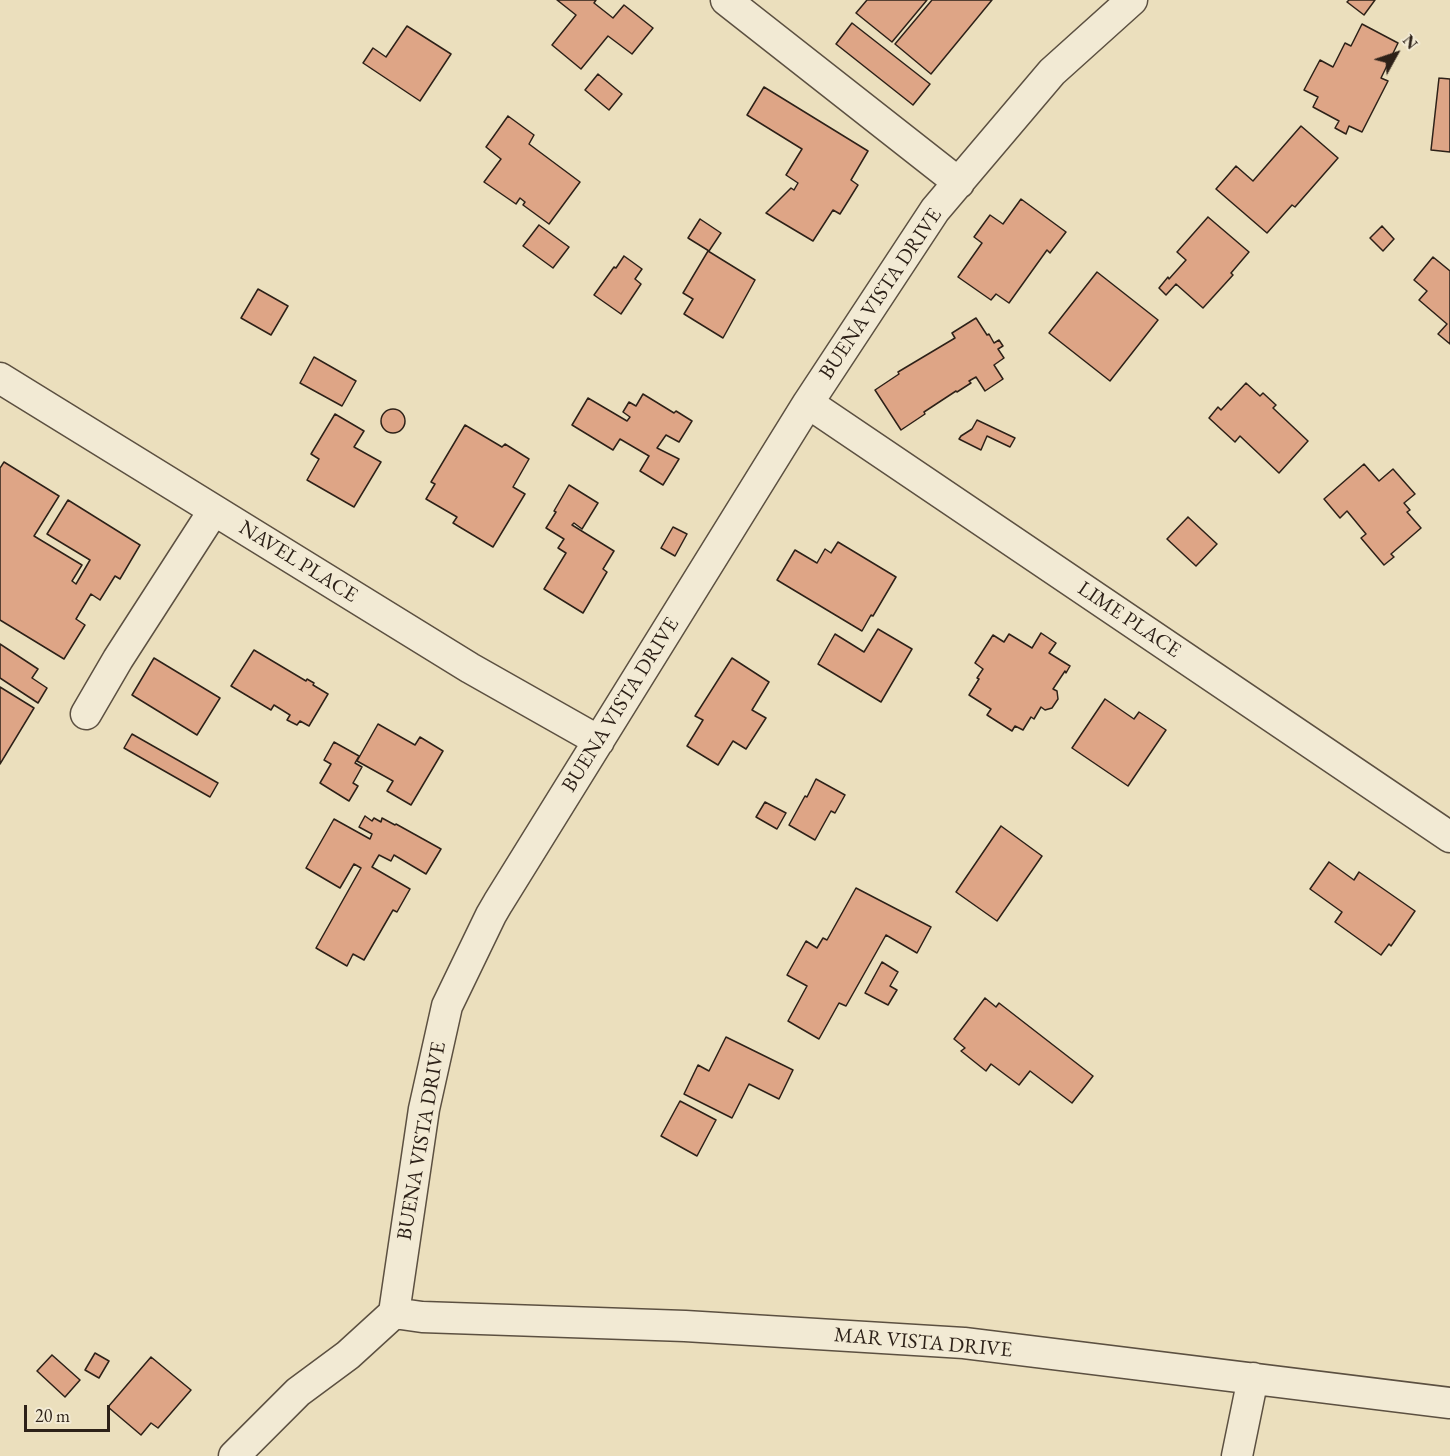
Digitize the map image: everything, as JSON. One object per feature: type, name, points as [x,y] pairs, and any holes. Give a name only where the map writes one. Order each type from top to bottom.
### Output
[{"type":"street","points":[[726,0],[959,183]]},
{"type":"street","name":"BUENA VISTA DRIVE","points":[[394,1313],[424,1109],[447,1006],[491,915],[808,404],[935,210],[1052,72],[1132,0]]},
{"type":"street","name":"NAVEL PLACE","points":[[0,378],[470,668],[599,741]]},
{"type":"street","name":"LIME PLACE","points":[[808,404],[1450,837]]},
{"type":"street","points":[[86,714],[118,659],[214,510]]},
{"type":"street","points":[[234,1456],[298,1392],[348,1355],[394,1313]]},
{"type":"street","name":"MAR VISTA DRIVE","points":[[394,1313],[422,1317],[685,1326],[964,1343],[1450,1404]]},
{"type":"street","points":[[1238,1456],[1252,1378]]},
{"type":"building","points":[[557,0],[596,0],[594,3],[613,18],[624,5],[653,28],[632,54],[608,36],[581,69],[552,45],[576,15]]},
{"type":"building","points":[[867,0],[927,0],[892,42],[856,13]]},
{"type":"building","points":[[932,0],[992,0],[931,74],[895,44]]},
{"type":"building","points":[[1349,0],[1375,0],[1364,15],[1347,2]]},
{"type":"building","points":[[852,23],[930,84],[913,105],[836,44]]},
{"type":"building","points":[[1362,24],[1398,43],[1381,78],[1388,81],[1362,132],[1349,126],[1346,134],[1335,128],[1339,121],[1313,107],[1318,97],[1304,90],[1320,60],[1333,67],[1345,43],[1351,46]]},
{"type":"building","points":[[407,26],[451,54],[420,101],[363,63],[373,48],[386,57]]},
{"type":"building","points":[[598,74],[622,94],[609,110],[585,90]]},
{"type":"building","points":[[1439,78],[1450,79],[1450,152],[1431,150]]},
{"type":"building","points":[[764,87],[868,151],[851,180],[858,185],[840,214],[833,210],[813,241],[766,213],[791,188],[794,190],[798,183],[786,175],[802,149],[747,115]]},
{"type":"building","points":[[508,116],[534,135],[529,144],[580,182],[549,224],[523,205],[525,202],[520,198],[516,204],[484,182],[501,159],[486,147]]},
{"type":"building","points":[[1301,126],[1338,158],[1295,207],[1292,205],[1267,233],[1216,189],[1236,166],[1253,181]]},
{"type":"building","points":[[1021,199],[1066,232],[1050,253],[1047,250],[1009,303],[996,294],[991,300],[958,277],[982,243],[974,237],[990,215],[1003,224]]},
{"type":"building","points":[[1208,217],[1249,252],[1231,273],[1233,275],[1203,308],[1176,284],[1166,295],[1159,288],[1186,260],[1177,252]]},
{"type":"building","points":[[700,219],[721,233],[709,251],[688,238]]},
{"type":"building","points":[[539,225],[569,247],[553,268],[523,246]]},
{"type":"building","points":[[1382,226],[1394,239],[1383,251],[1370,238]]},
{"type":"building","points":[[708,251],[755,280],[723,338],[684,314],[693,299],[683,293]]},
{"type":"building","points":[[624,256],[642,269],[635,279],[641,284],[621,314],[594,295]]},
{"type":"building","points":[[1433,257],[1450,271],[1450,344],[1438,334],[1447,324],[1419,300],[1427,291],[1414,280]]},
{"type":"building","points":[[1097,272],[1158,320],[1110,381],[1049,333]]},
{"type":"building","points":[[258,289],[288,306],[271,335],[241,318]]},
{"type":"building","points":[[976,318],[994,343],[999,340],[1003,346],[998,349],[1004,358],[994,365],[1003,379],[985,391],[976,377],[969,381],[971,383],[924,412],[925,414],[901,430],[875,390],[899,374],[898,372],[955,338],[952,333]]},
{"type":"building","points":[[314,357],[356,381],[342,406],[300,383]]},
{"type":"building","points":[[1246,383],[1260,396],[1263,393],[1276,405],[1273,408],[1308,441],[1279,473],[1240,436],[1235,442],[1209,418],[1218,407],[1221,410]]},
{"type":"building","points":[[643,394],[692,421],[679,442],[666,435],[657,448],[679,459],[663,485],[640,471],[649,456],[620,439],[613,450],[572,425],[588,398],[627,421],[630,417],[623,412],[629,402],[636,406]]},
{"type":"building","points":[[393,409],[401,413],[405,421],[401,429],[393,433],[385,429],[381,421],[385,413]]},
{"type":"building","points":[[335,414],[364,431],[354,447],[381,462],[354,507],[307,480],[319,459],[311,454]]},
{"type":"building","points":[[977,420],[1015,438],[1010,447],[987,436],[981,450],[959,439],[972,429]]},
{"type":"building","points":[[465,425],[502,447],[505,444],[529,459],[513,487],[525,494],[493,547],[453,523],[457,517],[426,499],[435,484],[431,482]]},
{"type":"building","points":[[4,462],[59,496],[34,536],[82,565],[72,581],[76,584],[90,560],[47,534],[68,500],[140,545],[120,579],[115,576],[100,600],[91,594],[76,619],[85,625],[64,659],[0,620],[0,468]]},
{"type":"building","points":[[1364,464],[1379,481],[1393,469],[1415,494],[1404,503],[1410,510],[1407,512],[1421,528],[1391,554],[1394,557],[1384,565],[1361,538],[1366,534],[1347,511],[1340,518],[1324,499]]},
{"type":"building","points":[[569,485],[598,503],[582,529],[574,523],[572,525],[614,551],[603,569],[607,572],[583,613],[544,589],[566,553],[558,548],[564,539],[546,528]]},
{"type":"building","points":[[1188,517],[1217,544],[1196,566],[1167,539]]},
{"type":"building","points":[[673,527],[687,534],[675,556],[661,548]]},
{"type":"building","points":[[838,542],[896,577],[862,631],[777,580],[795,550],[817,563],[825,549],[831,553]]},
{"type":"building","points":[[878,629],[912,649],[881,702],[818,664],[835,634],[864,652]]},
{"type":"building","points":[[1041,633],[1056,643],[1049,653],[1070,666],[1053,689],[1057,691],[1058,699],[1052,708],[1045,710],[1041,707],[1034,719],[1031,717],[1023,730],[1015,726],[1012,731],[987,715],[991,709],[969,695],[983,669],[975,663],[993,635],[1004,642],[1009,634],[1032,648]]},
{"type":"building","points":[[0,644],[38,669],[32,678],[47,688],[38,703],[0,678]]},
{"type":"building","points":[[254,650],[306,681],[307,679],[314,683],[313,685],[328,694],[309,726],[300,721],[297,725],[287,720],[290,715],[274,705],[271,710],[231,686]]},
{"type":"building","points":[[154,658],[220,698],[197,735],[132,695]]},
{"type":"building","points":[[732,658],[769,682],[752,710],[766,718],[746,749],[733,741],[718,765],[687,746],[703,720],[695,716]]},
{"type":"building","points":[[0,687],[34,708],[0,764]]},
{"type":"building","points":[[1105,699],[1134,719],[1139,712],[1166,730],[1128,786],[1072,748]]},
{"type":"building","points":[[378,724],[415,745],[420,737],[443,751],[411,805],[387,791],[393,781],[357,761]]},
{"type":"building","points":[[132,734],[218,783],[210,797],[124,748]]},
{"type":"building","points":[[334,742],[359,756],[355,763],[362,767],[353,783],[358,786],[349,801],[320,783],[331,764],[324,760]]},
{"type":"building","points":[[816,779],[845,795],[835,813],[831,811],[815,840],[789,825]]},
{"type":"building","points":[[765,802],[786,813],[777,829],[756,817]]},
{"type":"building","points":[[365,816],[372,821],[374,818],[381,822],[382,818],[396,824],[441,849],[426,874],[394,855],[391,861],[379,855],[372,867],[410,889],[397,912],[393,910],[364,960],[353,954],[347,966],[316,948],[361,868],[354,864],[340,888],[306,868],[334,819],[370,839],[372,834],[359,827]]},
{"type":"building","points":[[1001,826],[1042,856],[997,921],[956,892]]},
{"type":"building","points":[[1329,862],[1354,880],[1359,872],[1415,911],[1391,946],[1389,944],[1381,955],[1335,922],[1342,912],[1310,889]]},
{"type":"building","points":[[856,888],[931,927],[917,953],[886,935],[846,1006],[839,1003],[819,1039],[788,1021],[807,986],[787,975],[806,941],[817,948],[823,938],[827,940]]},
{"type":"building","points":[[882,962],[898,972],[890,986],[897,990],[888,1005],[865,993]]},
{"type":"building","points":[[985,998],[996,1007],[999,1003],[1093,1076],[1072,1103],[1030,1071],[1019,1085],[991,1064],[986,1071],[961,1051],[965,1048],[954,1039]]},
{"type":"building","points":[[726,1037],[793,1070],[779,1099],[749,1084],[732,1118],[684,1094],[698,1065],[709,1071]]},
{"type":"building","points":[[680,1101],[716,1120],[697,1156],[661,1136]]},
{"type":"building","points":[[95,1353],[109,1361],[99,1378],[85,1370]]},
{"type":"building","points":[[52,1355],[80,1380],[65,1397],[37,1371]]},
{"type":"building","points":[[151,1357],[191,1390],[158,1428],[151,1423],[141,1435],[108,1407]]}]
